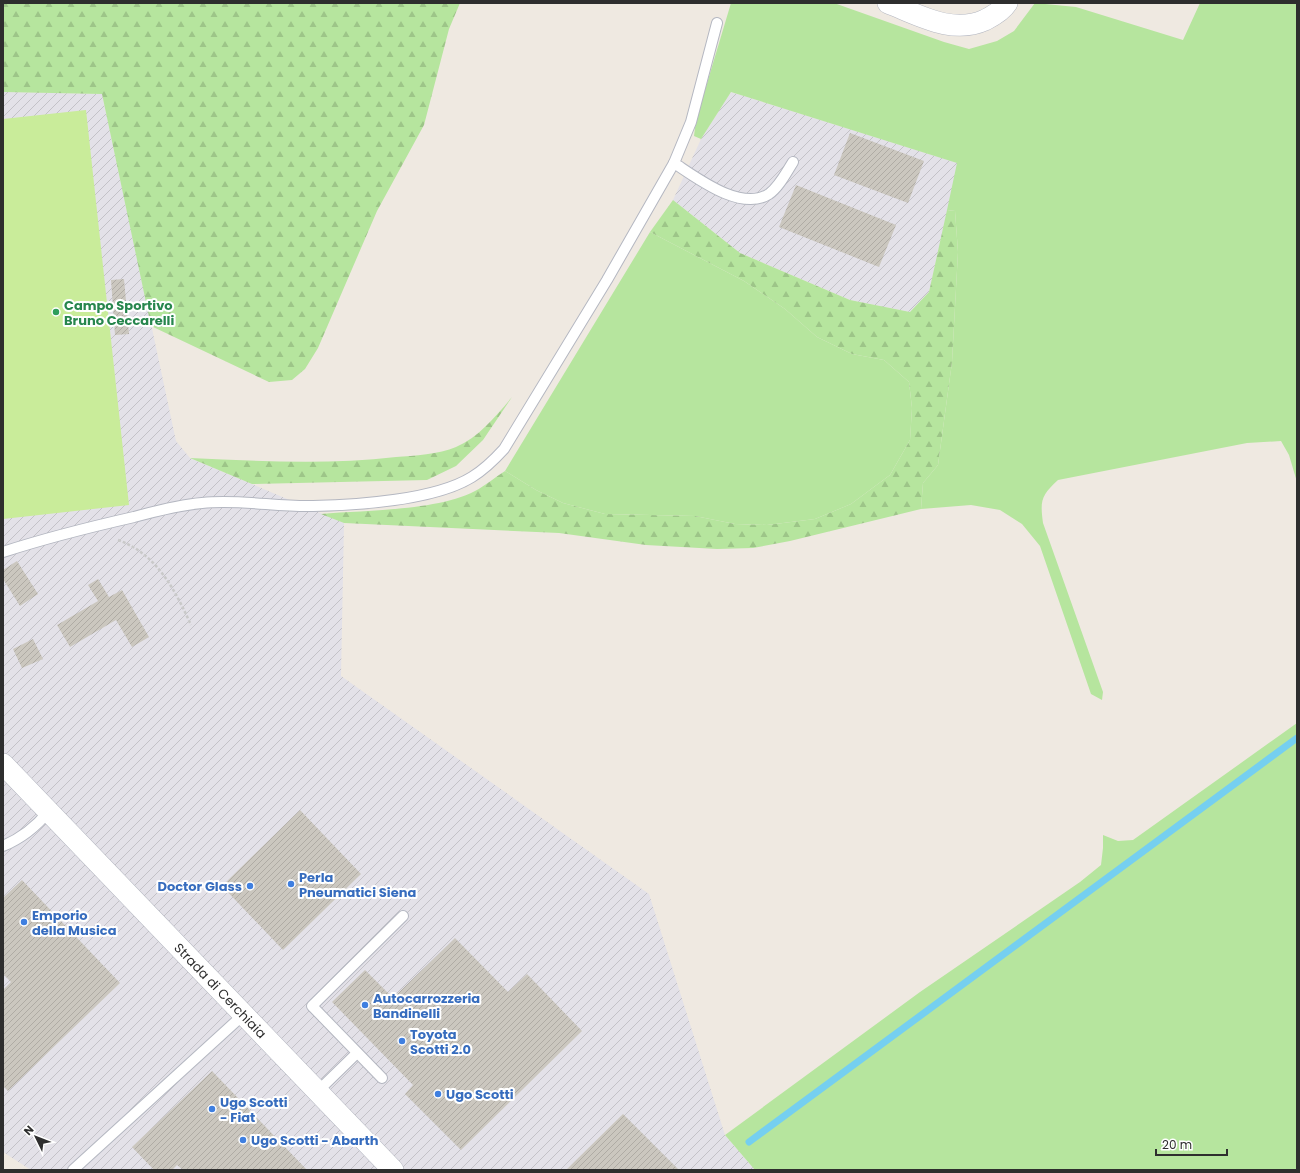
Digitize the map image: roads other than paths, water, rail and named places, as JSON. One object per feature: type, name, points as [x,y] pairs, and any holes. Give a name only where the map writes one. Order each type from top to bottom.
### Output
[{"type":"street","points":[[888,3],[936,21],[956,26],[973,24],[988,18],[1000,11],[1007,3]]},
{"type":"street","name":"Strada di Cerchiaia","points":[[3,764],[393,1170]]},
{"type":"lane","points":[[3,552],[85,528],[202,503],[233,501],[313,506],[376,502],[430,493],[471,477],[489,465],[504,449],[607,280],[674,163],[691,122],[717,23]]},
{"type":"lane","points":[[674,163],[708,185],[728,194],[751,200],[759,199],[775,189],[793,162]]},
{"type":"lane","points":[[3,846],[21,838],[31,831],[48,812]]},
{"type":"lane","points":[[382,1078],[312,1006],[403,916]]},
{"type":"lane","points":[[73,1170],[243,1015]]},
{"type":"lane","points":[[317,1092],[357,1053]]},
{"type":"waterway","points":[[749,1142],[1297,738]]},
{"type":"place","name":"Campo Sportivo Bruno Ceccarelli","points":[[56,312]]},
{"type":"place","name":"Perla Pneumatici Siena","points":[[291,884]]},
{"type":"place","name":"Doctor Glass","points":[[250,886]]},
{"type":"place","name":"Emporio della Musica","points":[[24,922]]},
{"type":"place","name":"Autocarrozzeria Bandinelli","points":[[365,1005]]},
{"type":"place","name":"Toyota Scotti 2.0","points":[[402,1041]]},
{"type":"place","name":"Ugo Scotti","points":[[438,1094]]},
{"type":"place","name":"Ugo Scotti - Fiat","points":[[212,1109]]},
{"type":"place","name":"Ugo Scotti - Abarth","points":[[243,1140]]}]
